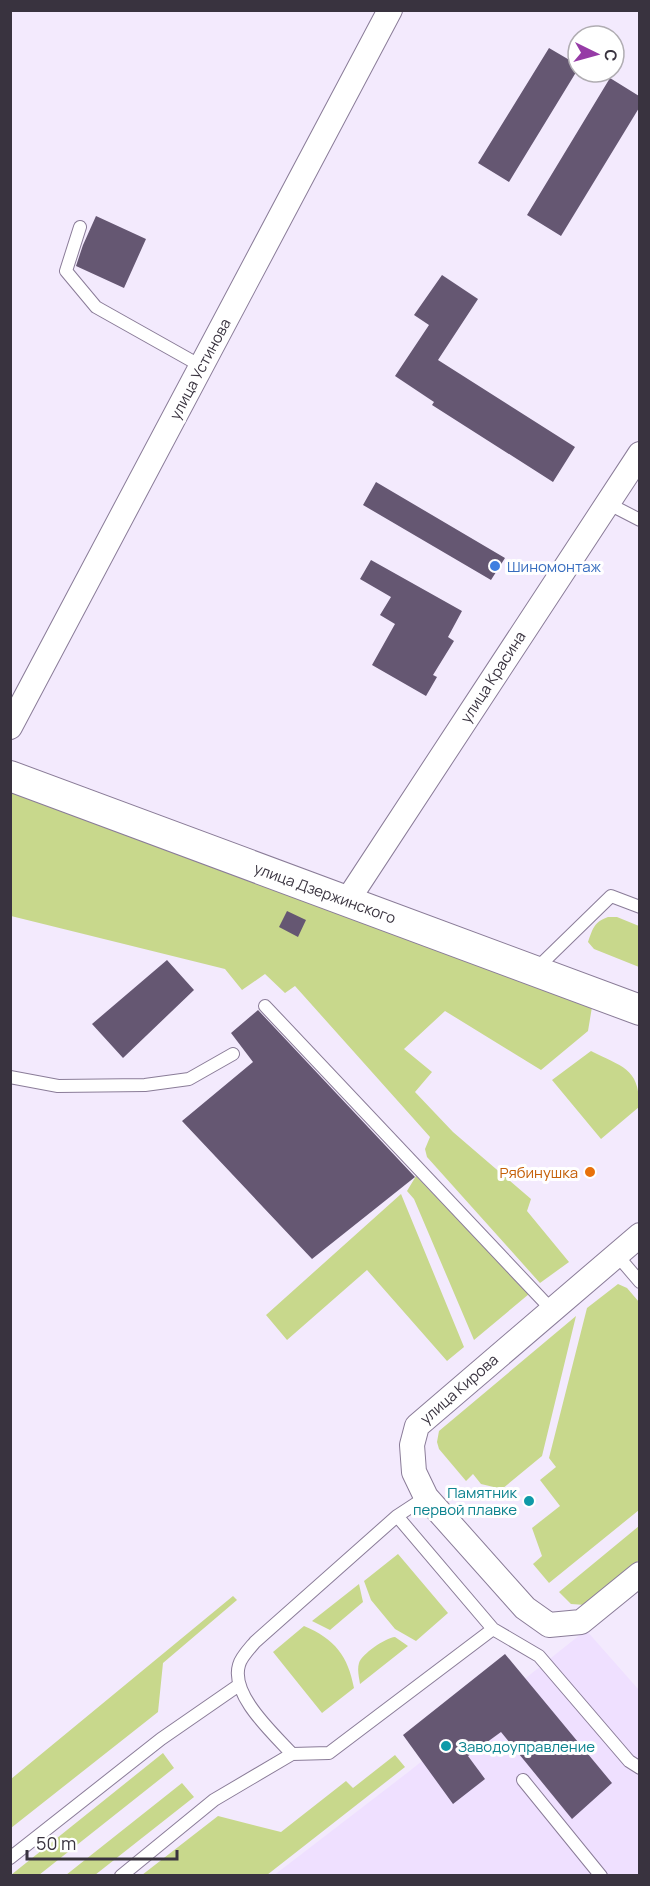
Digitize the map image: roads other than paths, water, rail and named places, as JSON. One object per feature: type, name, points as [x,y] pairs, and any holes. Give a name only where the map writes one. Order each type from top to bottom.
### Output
[{"type":"street","name":"улица Устинова","points":[[10,728],[390,10]]},
{"type":"street","name":"улица Красина","points":[[347,901],[639,454]]},
{"type":"street","name":"улица Дзержинского","points":[[10,776],[639,1010]]},
{"type":"street","name":"улица Кирова","points":[[639,1235],[417,1426],[411,1445],[414,1472],[426,1497],[525,1608],[549,1624],[581,1622],[639,1574]]},
{"type":"lane","points":[[80,227],[66,271],[96,307],[201,366]]},
{"type":"lane","points":[[607,503],[639,520]]},
{"type":"lane","points":[[534,971],[611,896],[639,907]]},
{"type":"lane","points":[[265,1006],[551,1309]]},
{"type":"lane","points":[[10,1077],[58,1086],[145,1085],[189,1079],[233,1054]]},
{"type":"lane","points":[[616,1254],[639,1282]]},
{"type":"lane","points":[[292,1754],[252,1708],[239,1684],[239,1665],[255,1642],[397,1516],[426,1497]]},
{"type":"lane","points":[[397,1516],[493,1629],[538,1656],[629,1761],[639,1768]]},
{"type":"lane","points":[[121,1875],[214,1800],[292,1754],[329,1753],[493,1629]]},
{"type":"lane","points":[[10,1858],[161,1739],[239,1684]]},
{"type":"lane","points":[[523,1780],[602,1875]]},
{"type":"place","name":"Шиномонтаж","points":[[495,566]]},
{"type":"place","name":"Рябинушка","points":[[590,1172]]},
{"type":"place","name":"Памятник первой плавке","points":[[529,1501]]},
{"type":"place","name":"Заводоуправление","points":[[446,1746]]}]
